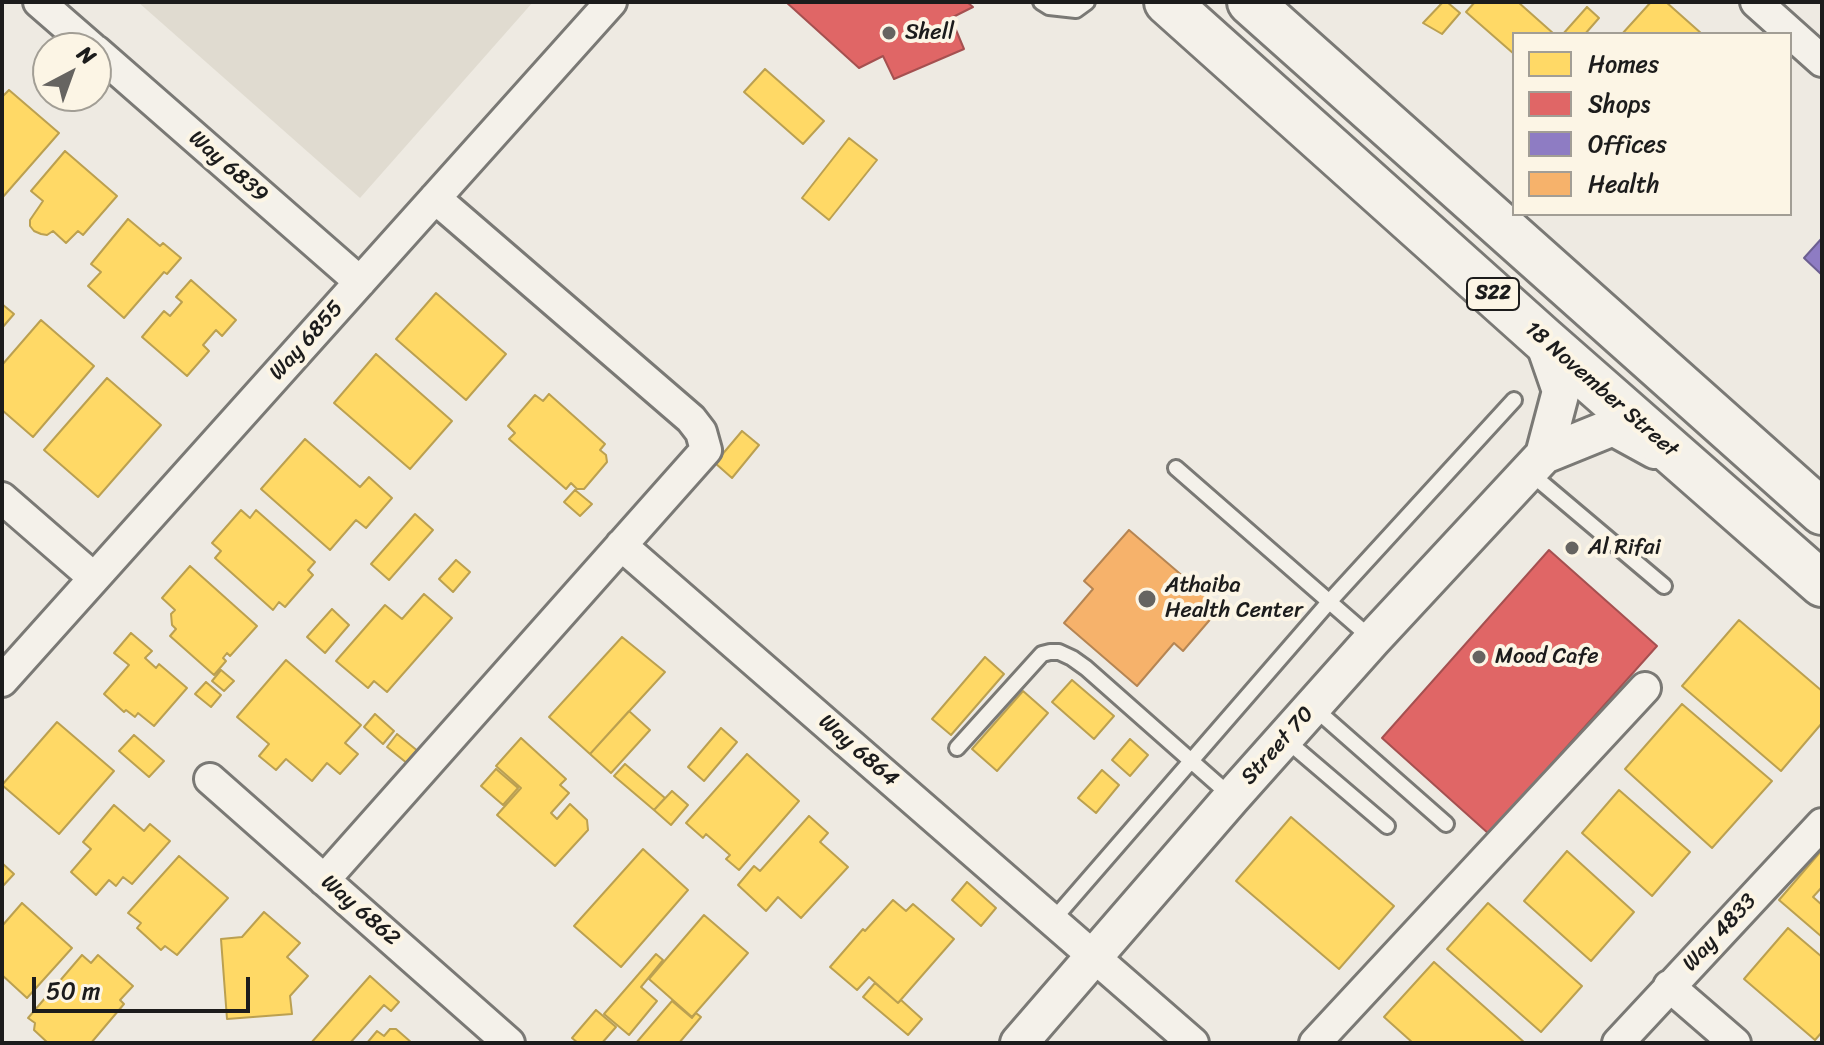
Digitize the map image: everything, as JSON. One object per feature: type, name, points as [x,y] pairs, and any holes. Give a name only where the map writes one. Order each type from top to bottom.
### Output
[{"type":"main road","name":"18 November Street","points":[[1167,2],[1822,584]]},
{"type":"main road","name":"S22","points":[[1250,2],[1822,512]]},
{"type":"street","name":"Way 6839","points":[[39,2],[73,32]]},
{"type":"street","name":"Way 6855","points":[[2,681],[611,2]]},
{"type":"street","points":[[1756,2],[1790,32]]},
{"type":"street","points":[[1792,34],[1822,61]]},
{"type":"street","name":"Way 6839","points":[[112,66],[360,282]]},
{"type":"street","points":[[324,880],[706,450],[701,432],[691,419],[435,198]]},
{"type":"street","name":"Street 70","points":[[1536,464],[1561,391],[1543,339]]},
{"type":"street","name":"Street 70","points":[[1019,1043],[1312,707],[1536,464],[1613,427],[1698,475]]},
{"type":"street","points":[[2,498],[94,578]]},
{"type":"street","name":"Way 6864","points":[[621,545],[1193,1043]]},
{"type":"street","points":[[1315,1043],[1645,688]]},
{"type":"street","name":"Way 6862","points":[[210,779],[509,1043]]},
{"type":"street","name":"Way 4833","points":[[1618,1043],[1822,824]]},
{"type":"street","points":[[1669,986],[1735,1043]]},
{"type":"lane","points":[[1041,2],[1049,7],[1076,10],[1087,2]]},
{"type":"lane","points":[[1053,920],[1329,602],[1514,400]]},
{"type":"lane","points":[[1536,464],[1664,586]]},
{"type":"lane","points":[[1176,468],[1372,640]]},
{"type":"lane","points":[[957,748],[1042,654],[1059,652],[1086,668],[1232,797]]},
{"type":"lane","points":[[1312,707],[1446,824]]},
{"type":"lane","points":[[1285,739],[1387,826]]},
{"type":"shaded area","points":[[138,2],[533,2],[360,198]]},
{"type":"building: Homes","points":[[1443,2],[1460,13],[1442,34],[1423,23]]},
{"type":"building: Homes","points":[[1475,2],[1518,2],[1552,32],[1512,32],[1512,52],[1466,12]]},
{"type":"building: Homes","points":[[1651,2],[1666,2],[1700,32],[1624,32]]},
{"type":"building: Homes","points":[[1587,7],[1599,18],[1587,32],[1565,32]]},
{"type":"building: Homes","points":[[765,69],[824,121],[803,144],[744,92]]},
{"type":"building: Homes","points":[[9,90],[59,133],[2,198],[2,97]]},
{"type":"building: Homes","points":[[849,138],[877,160],[829,220],[802,198]]},
{"type":"building: Homes","points":[[65,151],[117,196],[83,235],[78,231],[66,243],[53,231],[47,235],[41,234],[30,226],[30,220],[43,201],[31,191]]},
{"type":"building: Homes","points":[[128,219],[160,246],[163,243],[181,258],[167,274],[164,272],[124,318],[88,286],[101,272],[91,264]]},
{"type":"building: Homes","points":[[191,280],[236,320],[222,336],[216,330],[203,345],[209,351],[187,376],[142,337],[164,311],[170,316],[182,302],[176,297]]},
{"type":"building: Homes","points":[[436,293],[506,354],[466,400],[396,339]]},
{"type":"building: Homes","points":[[2,304],[14,314],[2,328]]},
{"type":"building: Homes","points":[[41,320],[94,366],[33,437],[2,410],[2,365]]},
{"type":"building: Homes","points":[[376,354],[452,421],[410,469],[334,403]]},
{"type":"building: Homes","points":[[107,378],[161,425],[98,497],[44,450]]},
{"type":"building: Homes","points":[[549,394],[605,444],[600,450],[606,455],[607,462],[584,489],[577,489],[571,483],[566,489],[509,439],[515,433],[508,426],[535,395],[543,401]]},
{"type":"building: Homes","points":[[742,431],[759,445],[732,478],[715,463]]},
{"type":"building: Homes","points":[[305,439],[360,487],[369,477],[392,498],[366,528],[356,520],[330,550],[261,489]]},
{"type":"building: Homes","points":[[575,490],[592,504],[580,516],[564,502]]},
{"type":"building: Homes","points":[[241,510],[250,518],[256,510],[315,562],[308,570],[313,575],[285,607],[279,602],[273,610],[215,558],[221,551],[212,543]]},
{"type":"building: Homes","points":[[415,514],[433,530],[389,580],[371,564]]},
{"type":"building: Homes","points":[[456,560],[470,572],[453,592],[439,579]]},
{"type":"building: Homes","points":[[190,566],[257,626],[230,656],[227,653],[223,658],[226,661],[214,675],[170,636],[176,629],[172,625],[171,614],[175,610],[162,598]]},
{"type":"building: Homes","points":[[424,594],[452,618],[387,692],[374,681],[368,688],[336,661],[385,605],[402,619]]},
{"type":"building: Homes","points":[[332,609],[349,625],[325,653],[307,637]]},
{"type":"building: Homes","points":[[1739,620],[1822,691],[1822,723],[1781,771],[1682,686]]},
{"type":"building: Homes","points":[[131,633],[152,651],[145,658],[156,668],[159,664],[187,688],[154,726],[138,713],[135,717],[126,710],[124,712],[104,694],[129,665],[114,653]]},
{"type":"building: Homes","points":[[622,637],[665,672],[590,754],[549,717]]},
{"type":"building: Homes","points":[[985,657],[1004,674],[951,735],[932,719]]},
{"type":"building: Homes","points":[[286,660],[361,725],[345,743],[358,754],[340,774],[327,763],[312,781],[286,759],[276,770],[259,756],[269,744],[237,717]]},
{"type":"building: Homes","points":[[221,670],[234,681],[224,691],[212,681]]},
{"type":"building: Homes","points":[[1072,680],[1114,716],[1094,739],[1052,702]]},
{"type":"building: Homes","points":[[206,682],[221,695],[211,707],[195,694]]},
{"type":"building: Homes","points":[[1023,691],[1048,713],[997,771],[972,749]]},
{"type":"building: Homes","points":[[1682,704],[1772,781],[1712,848],[1625,769]]},
{"type":"building: Homes","points":[[629,711],[650,730],[611,773],[590,754]]},
{"type":"building: Homes","points":[[375,714],[394,731],[383,744],[364,727]]},
{"type":"building: Homes","points":[[57,722],[114,771],[59,834],[2,785]]},
{"type":"building: Homes","points":[[721,728],[737,742],[704,781],[688,767]]},
{"type":"building: Homes","points":[[397,734],[419,752],[408,764],[387,747]]},
{"type":"building: Homes","points":[[134,735],[164,761],[149,777],[119,751]]},
{"type":"building: Homes","points":[[521,738],[566,779],[560,785],[569,793],[551,813],[557,819],[570,804],[587,820],[588,830],[555,866],[497,815],[521,788],[496,766]]},
{"type":"building: Homes","points":[[1130,739],[1148,755],[1130,776],[1112,760]]},
{"type":"building: Homes","points":[[747,754],[799,801],[739,870],[726,859],[730,855],[706,834],[703,838],[686,823]]},
{"type":"building: Homes","points":[[625,764],[665,798],[654,810],[614,776]]},
{"type":"building: Homes","points":[[496,769],[518,788],[503,805],[481,786]]},
{"type":"building: Homes","points":[[1102,770],[1119,785],[1096,813],[1078,798]]},
{"type":"building: Homes","points":[[1619,790],[1690,852],[1652,896],[1582,833]]},
{"type":"building: Homes","points":[[672,791],[688,805],[671,825],[654,810]]},
{"type":"building: Homes","points":[[114,805],[144,831],[150,824],[170,841],[132,884],[123,877],[116,886],[109,880],[96,895],[71,872],[91,849],[83,842]]},
{"type":"building: Homes","points":[[809,816],[828,833],[820,842],[848,867],[801,918],[778,897],[766,911],[738,885],[754,866],[760,871]]},
{"type":"building: Homes","points":[[1291,817],[1394,906],[1339,969],[1236,881]]},
{"type":"building: Homes","points":[[643,849],[688,890],[621,967],[574,926]]},
{"type":"building: Homes","points":[[1822,850],[1822,887],[1813,897],[1822,905],[1822,937],[1779,900]]},
{"type":"building: Homes","points":[[1567,851],[1634,912],[1591,961],[1524,901]]},
{"type":"building: Homes","points":[[179,856],[228,898],[177,955],[165,946],[161,950],[137,928],[141,923],[128,913]]},
{"type":"building: Homes","points":[[2,863],[14,874],[2,887]]},
{"type":"building: Homes","points":[[967,882],[996,908],[981,926],[952,900]]},
{"type":"building: Homes","points":[[893,900],[906,911],[913,904],[954,939],[898,1003],[869,977],[857,990],[830,967]]},
{"type":"building: Homes","points":[[22,903],[72,948],[27,998],[2,975],[2,926]]},
{"type":"building: Homes","points":[[1488,903],[1582,986],[1541,1032],[1447,949]]},
{"type":"building: Homes","points":[[264,912],[300,943],[287,957],[308,976],[290,996],[292,1014],[227,1019],[221,939],[242,937]]},
{"type":"building: Homes","points":[[704,915],[748,953],[692,1017],[649,979]]},
{"type":"building: Homes","points":[[1788,928],[1822,957],[1822,1032],[1815,1040],[1744,979]]},
{"type":"building: Homes","points":[[656,954],[663,960],[641,987],[657,1001],[629,1035],[604,1014]]},
{"type":"building: Homes","points":[[82,955],[91,963],[98,955],[133,986],[120,1000],[124,1004],[91,1043],[48,1043],[34,1030],[35,1023],[28,1018]]},
{"type":"building: Homes","points":[[1434,962],[1525,1043],[1413,1043],[1384,1017]]},
{"type":"building: Homes","points":[[370,976],[399,1002],[391,1011],[384,1005],[350,1043],[311,1043]]},
{"type":"building: Homes","points":[[875,983],[922,1019],[908,1035],[863,997]]},
{"type":"building: Homes","points":[[672,1001],[692,1018],[696,1013],[701,1017],[679,1043],[636,1043]]},
{"type":"building: Homes","points":[[596,1010],[616,1027],[602,1043],[578,1043],[572,1038]]},
{"type":"building: Homes","points":[[390,1029],[396,1029],[412,1043],[367,1043],[377,1031],[384,1036]]},
{"type":"building: Shops","name":"Shell","points":[[786,2],[967,2],[973,7],[951,18],[964,49],[894,79],[883,56],[859,68]]},
{"type":"building: Shops","points":[[1549,550],[1657,646],[1489,834],[1382,738]]},
{"type":"building: Offices","points":[[1822,238],[1822,275],[1804,258]]},
{"type":"building: Health","name":"Athaiba Health Center","points":[[1129,530],[1220,608],[1183,651],[1174,643],[1137,686],[1064,623],[1093,589],[1084,581]]},
{"type":"place","name":"Shell","points":[[889,33]]},
{"type":"place","name":"Al Rifai","points":[[1572,548]]},
{"type":"place","name":"Athaiba Health Center","points":[[1147,599]]},
{"type":"place","name":"Mood Cafe","points":[[1479,657]]}]
